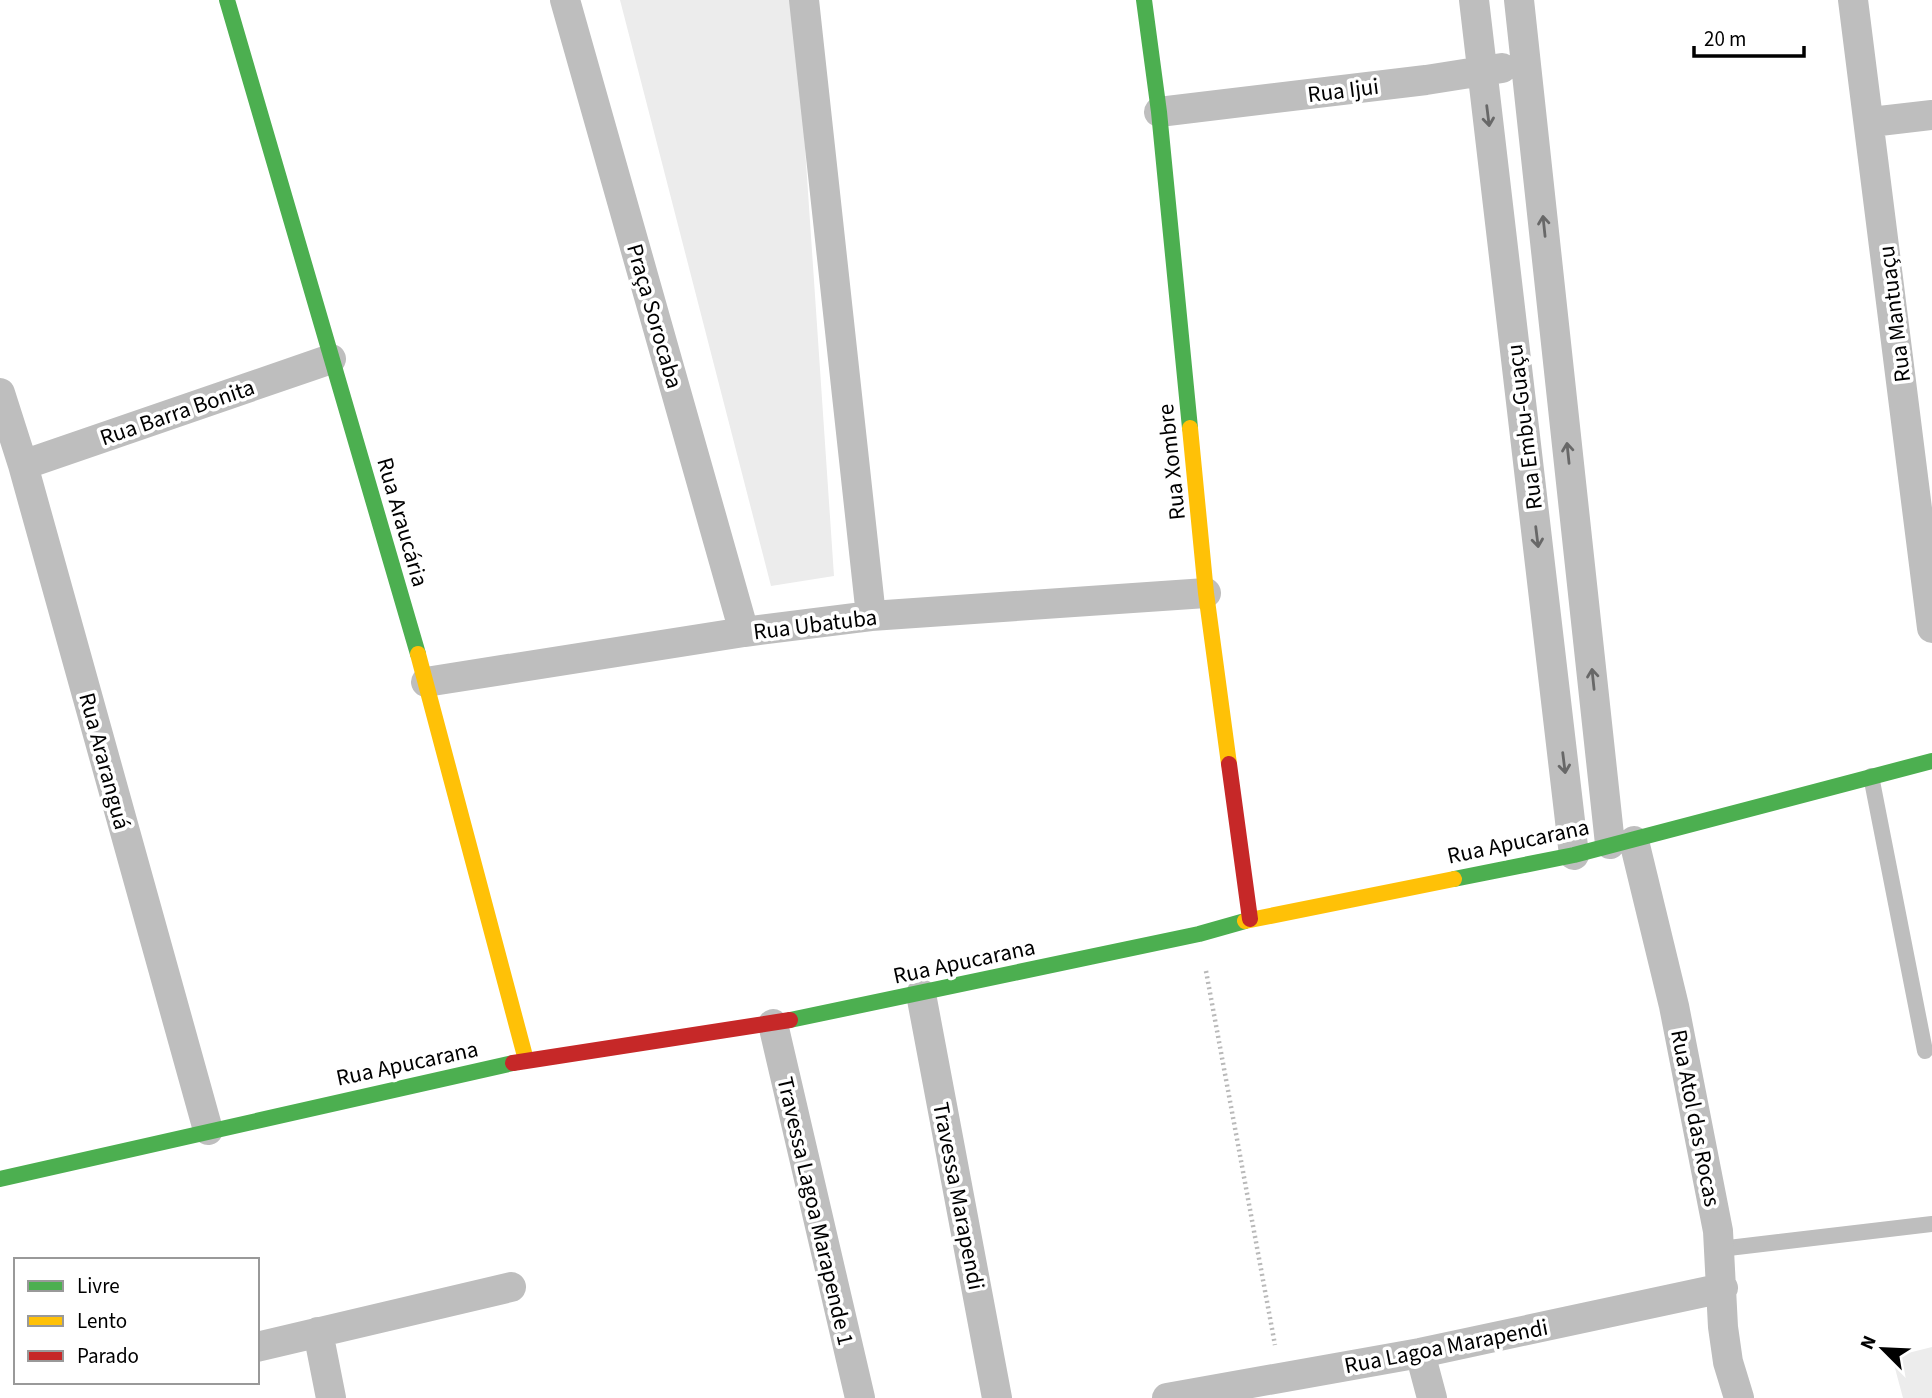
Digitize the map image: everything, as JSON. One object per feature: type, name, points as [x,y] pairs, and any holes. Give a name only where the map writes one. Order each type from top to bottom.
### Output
[{"type":"street","name":"Rua Araucária","points":[[227,0],[426,681],[526,1060]]},
{"type":"street","name":"Praça Sorocaba","points":[[565,0],[744,632]]},
{"type":"street","points":[[804,0],[871,616]]},
{"type":"street","name":"Rua Xombre","points":[[1144,0],[1159,113],[1206,593],[1250,919]]},
{"type":"street","name":"Rua Embu-Guaçu","points":[[1474,0],[1574,855]]},
{"type":"street","name":"Rua Embu-Guaçu","points":[[1519,0],[1622,842]]},
{"type":"street","name":"Rua Mantuaçu","points":[[1853,0],[1871,122],[1932,628]]},
{"type":"street","name":"Rua Ijui","points":[[1159,113],[1526,65]]},
{"type":"street","points":[[1871,122],[1932,116]]},
{"type":"street","name":"Rua Barra Bonita","points":[[23,465],[331,359]]},
{"type":"street","name":"Rua Araranguá","points":[[0,393],[23,465],[208,1130]]},
{"type":"street","name":"Rua Ubatuba","points":[[426,681],[744,632],[871,616],[1206,593]]},
{"type":"street","name":"Rua Apucarana","points":[[0,1179],[526,1060],[773,1024],[1199,934],[1250,919],[1574,855],[1932,761]]},
{"type":"street","name":"Rua Atol das Rocas","points":[[1622,842],[1674,1006],[1720,1249],[1728,1362],[1738,1398]]},
{"type":"street","name":"Travessa Marapendi","points":[[920,994],[997,1398]]},
{"type":"street","name":"Travessa Lagoa Marapende 1","points":[[773,1024],[860,1398]]},
{"type":"street","points":[[259,1347],[511,1287]]},
{"type":"street","name":"Rua Lagoa Marapendi","points":[[1167,1398],[1420,1353],[1723,1288]]},
{"type":"street","points":[[318,1332],[331,1398]]},
{"type":"street","points":[[1420,1353],[1432,1398]]},
{"type":"lane","points":[[1871,776],[1925,1051]]},
{"type":"lane","points":[[1720,1249],[1932,1224]]},
{"type":"path","points":[[1199,934],[1280,1377]]},
{"type":"shaded area","points":[[620,0],[795,0],[834,576],[771,586]]},
{"type":"shaded area","points":[[1932,1347],[1932,1398],[1903,1398],[1892,1357]]},
{"type":"traffic: fast","points":[[227,0],[418,654]]},
{"type":"traffic: fast","points":[[1144,0],[1159,112],[1190,428]]},
{"type":"traffic: fast","points":[[1454,879],[1574,855],[1932,761]]},
{"type":"traffic: fast","points":[[790,1020],[1199,934],[1245,921]]},
{"type":"traffic: fast","points":[[0,1179],[513,1063]]},
{"type":"traffic: slow","points":[[1190,428],[1206,593],[1229,764]]},
{"type":"traffic: slow","points":[[418,654],[526,1060]]},
{"type":"traffic: slow","points":[[1245,921],[1454,879]]},
{"type":"traffic: jam","points":[[1229,764],[1250,919]]},
{"type":"traffic: jam","points":[[513,1063],[790,1020]]}]
